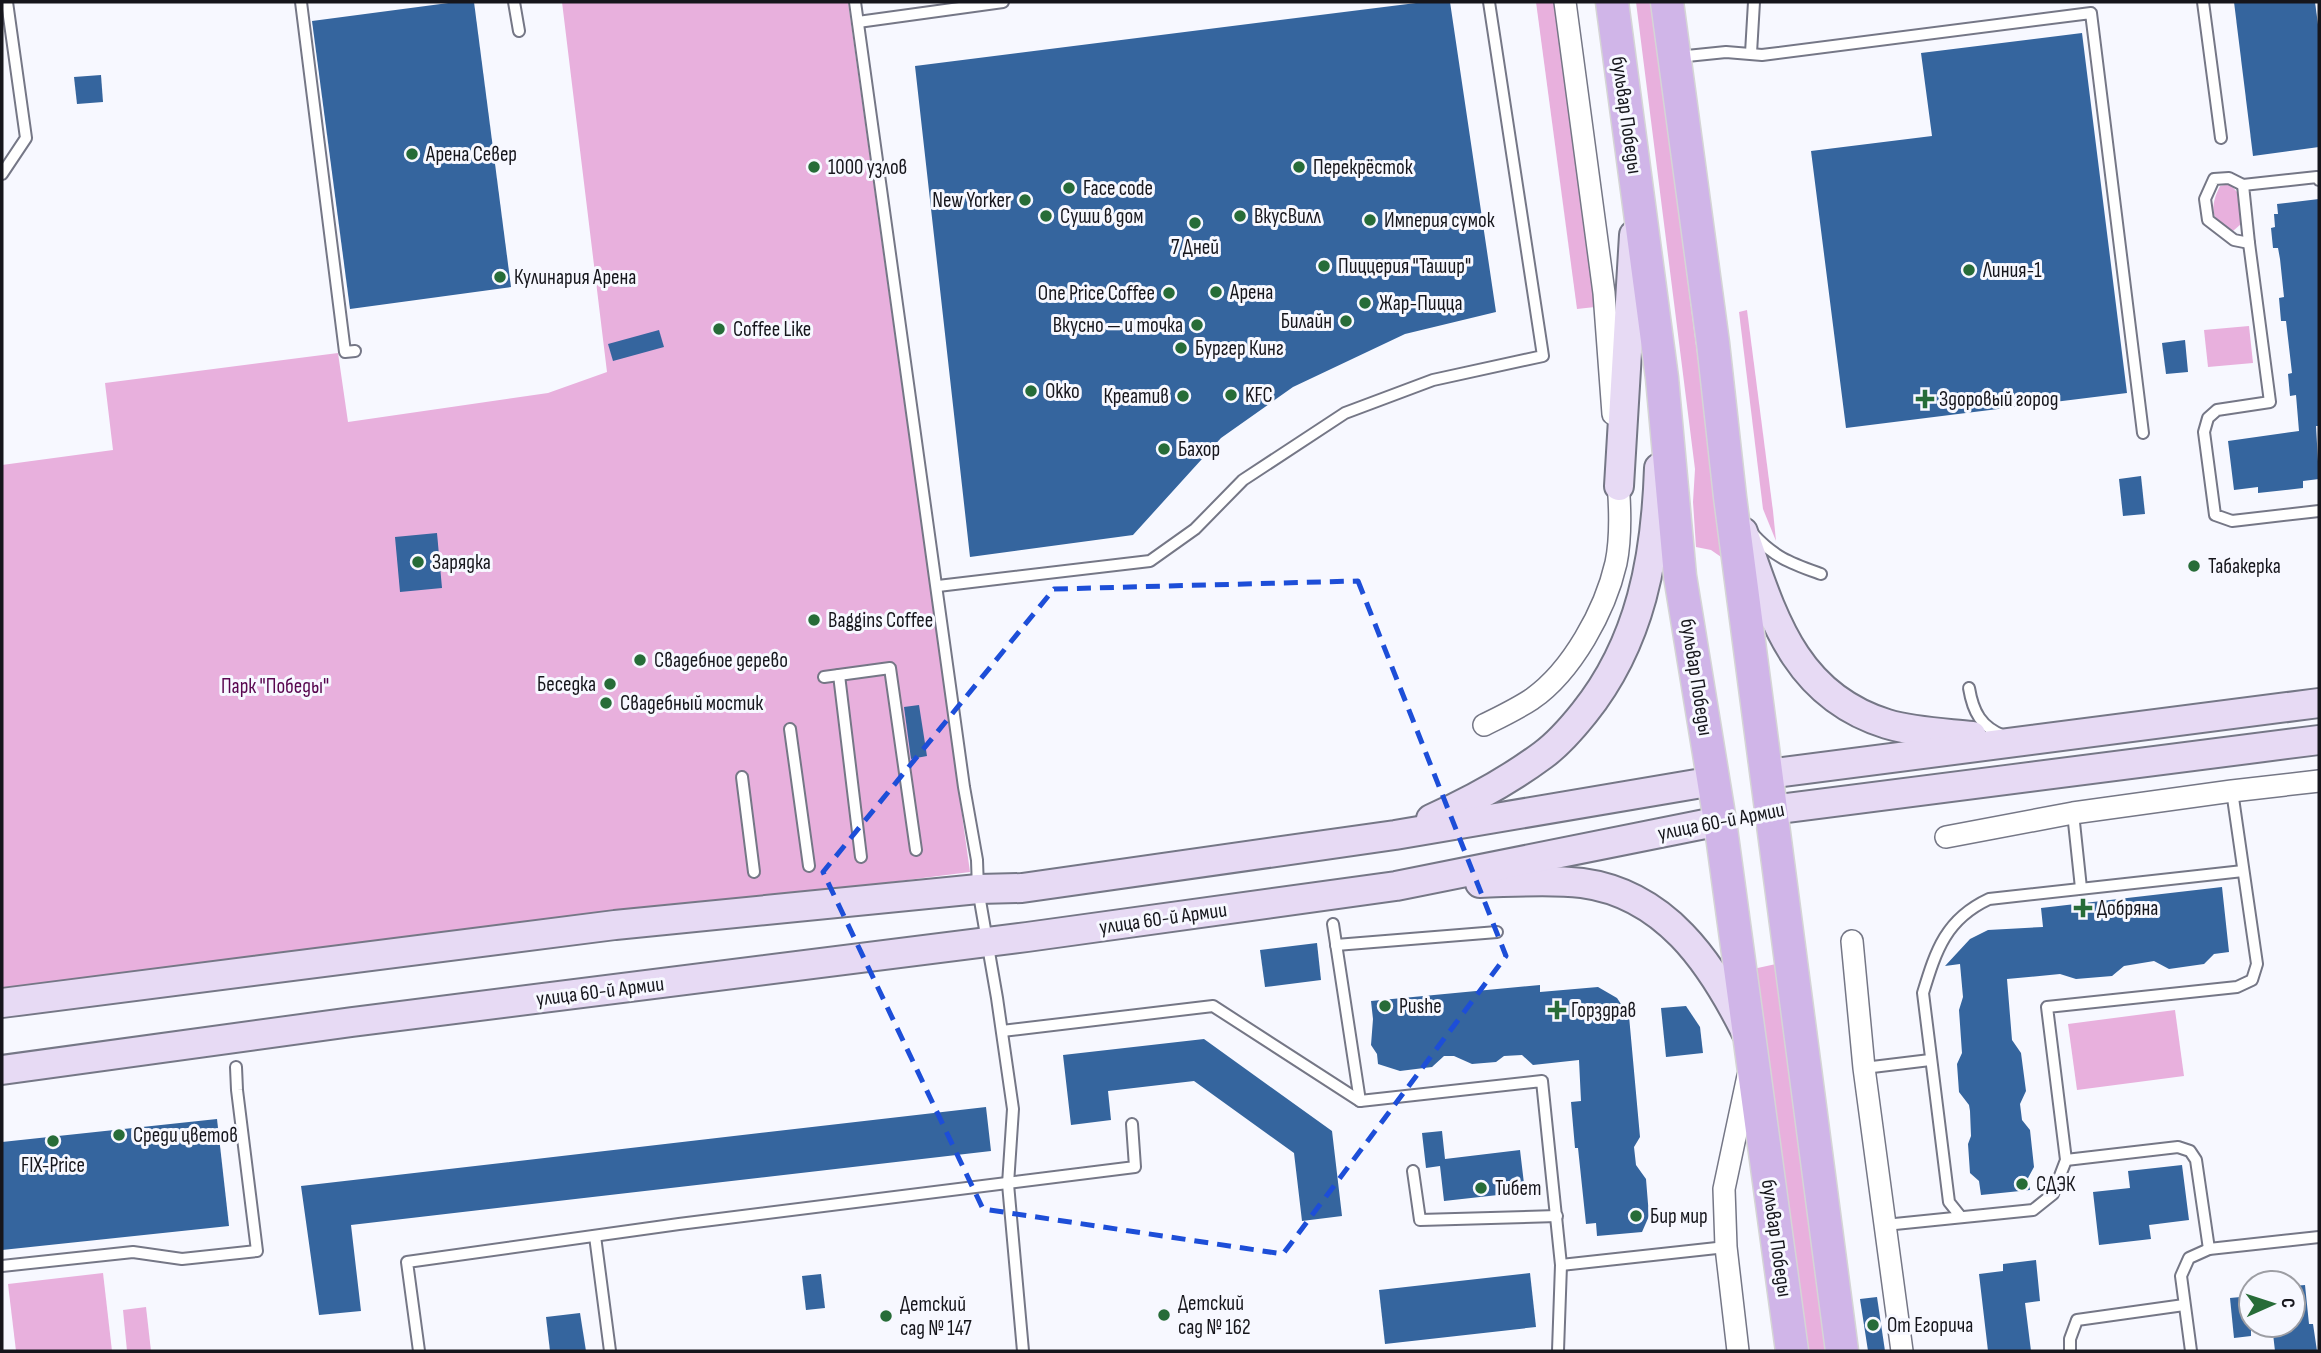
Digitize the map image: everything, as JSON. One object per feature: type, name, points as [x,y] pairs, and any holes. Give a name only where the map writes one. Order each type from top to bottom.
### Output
[{"type":"main road","name":"бульвар Победы","points":[[1612,2],[1662,377],[1680,576],[1720,821],[1792,1351]]},
{"type":"main road","points":[[1667,2],[1842,1351]]},
{"type":"main road","points":[[1619,486],[1637,190]]},
{"type":"main road","points":[[1395,835],[1471,801],[1545,754],[1571,729],[1619,662],[1635,624],[1646,586],[1651,554],[1658,505],[1662,377]]},
{"type":"main road","points":[[1730,497],[1771,611],[1794,656],[1828,692],[1862,715],[1888,724],[1913,730],[2016,741]]},
{"type":"main road","name":"улица 60-й Армии","points":[[2,1003],[615,925],[978,889],[1021,888],[1395,835],[1714,780],[2319,703]]},
{"type":"main road","name":"улица 60-й Армии","points":[[2,1070],[1396,886],[1773,810],[2319,740]]},
{"type":"main road","points":[[1396,886],[1546,880],[1583,883],[1634,900],[1660,914],[1703,960],[1731,1001],[1752,1048]]},
{"type":"street","points":[[1484,725],[1533,698],[1560,672],[1584,639],[1603,601],[1616,563],[1619,486],[1604,293],[1565,2]]},
{"type":"street","points":[[1946,837],[2073,813],[2232,790],[2319,781]]},
{"type":"street","points":[[1853,941],[1864,1068],[1902,1351]]},
{"type":"street","points":[[1738,1351],[1726,1247],[1724,1189],[1752,1048]]},
{"type":"lane","points":[[2,174],[26,138],[7,44],[7,2]]},
{"type":"lane","points":[[301,2],[345,352],[355,351]]},
{"type":"lane","points":[[514,2],[519,31]]},
{"type":"lane","points":[[855,2],[964,787],[977,860],[978,889],[1013,1109],[1008,1184],[1023,1351]]},
{"type":"lane","points":[[858,22],[1003,2]]},
{"type":"lane","points":[[938,586],[1150,561],[1195,529],[1243,480],[1345,413],[1433,380],[1543,356],[1489,2]]},
{"type":"lane","points":[[1751,53],[1754,2]]},
{"type":"lane","points":[[2203,2],[2221,138]]},
{"type":"lane","points":[[1673,58],[1726,52],[1762,55],[2091,13],[2143,433]]},
{"type":"lane","points":[[2249,243],[2234,240],[2208,220],[2205,199],[2214,179],[2229,178],[2243,185],[2317,177],[2319,180]]},
{"type":"lane","points":[[2243,185],[2270,402],[2217,410],[2208,418],[2204,432],[2215,515],[2232,522],[2319,511]]},
{"type":"lane","points":[[1730,497],[1749,530],[1768,550],[1821,574]]},
{"type":"lane","points":[[824,677],[890,668],[916,850]]},
{"type":"lane","points":[[839,675],[861,857]]},
{"type":"lane","points":[[1969,688],[1972,706],[1980,721],[1993,732],[2016,741]]},
{"type":"lane","points":[[790,729],[809,866]]},
{"type":"lane","points":[[742,777],[754,872]]},
{"type":"lane","points":[[1885,1225],[2033,1210],[2053,1194],[2066,1160],[2047,1007],[2237,987],[2252,980],[2257,964],[2232,790]]},
{"type":"lane","points":[[2073,813],[2081,888]]},
{"type":"lane","points":[[1961,1217],[1949,1202],[1923,993],[1933,961],[1955,921],[1971,907],[1989,898],[2243,871]]},
{"type":"lane","points":[[1333,924],[1360,1101]]},
{"type":"lane","points":[[1336,945],[1497,932]]},
{"type":"lane","points":[[1002,1031],[1213,1006],[1360,1101],[1542,1081],[1561,1265],[1558,1351]]},
{"type":"lane","points":[[1864,1068],[1930,1060]]},
{"type":"lane","points":[[2,1266],[133,1252],[182,1259],[257,1251],[236,1067]]},
{"type":"lane","points":[[419,1351],[407,1262],[1135,1167],[1132,1124]]},
{"type":"lane","points":[[2066,1160],[2178,1147],[2190,1151],[2196,1160],[2209,1248]]},
{"type":"lane","points":[[1413,1171],[1420,1220],[1557,1216]]},
{"type":"lane","points":[[595,1236],[610,1351]]},
{"type":"lane","points":[[2191,1351],[2181,1276],[2189,1258],[2209,1248],[2319,1237]]},
{"type":"lane","points":[[1561,1265],[1726,1247]]},
{"type":"lane","points":[[2070,1351],[2070,1339],[2077,1320],[2184,1305]]},
{"type":"highlighted area","points":[[1358,581],[1506,956],[1283,1254],[983,1209],[823,872],[1054,589]]},
{"type":"green space","name":"Парк \"Победы\"","points":[[562,2],[848,2],[970,872],[2,995],[2,465],[113,450],[105,383],[338,353],[348,422],[548,393],[607,372]]},
{"type":"green space","points":[[1536,2],[1556,2],[1595,307],[1577,309]]},
{"type":"green space","points":[[1636,2],[1651,2],[1724,559],[1711,550],[1696,547],[1693,502],[1695,469]]},
{"type":"green space","points":[[2230,184],[2237,192],[2241,224],[2233,231],[2219,223],[2213,207],[2220,186]]},
{"type":"green space","points":[[1747,310],[1776,541],[1763,509],[1739,312]]},
{"type":"green space","points":[[2249,326],[2253,363],[2208,367],[2204,330]]},
{"type":"green space","points":[[1776,964],[1826,1351],[1803,1351],[1753,969]]},
{"type":"green space","points":[[2175,1010],[2184,1076],[2077,1090],[2068,1024]]},
{"type":"green space","points":[[103,1273],[112,1351],[16,1351],[8,1284]]},
{"type":"green space","points":[[146,1307],[151,1351],[127,1351],[123,1310]]},
{"type":"building","name":"Арена Север","points":[[474,2],[511,287],[350,309],[312,21]]},
{"type":"building","name":"Арена","points":[[1424,2],[1450,2],[1496,312],[1405,334],[1293,387],[1221,438],[1133,535],[970,557],[915,66]]},
{"type":"building","points":[[2234,2],[2315,2],[2319,32],[2319,147],[2253,156]]},
{"type":"building","name":"Линия-1","points":[[2082,33],[2127,393],[1846,428],[1811,151],[1932,136],[1921,53]]},
{"type":"building","points":[[101,75],[103,102],[77,104],[74,77]]},
{"type":"building","points":[[2319,199],[2319,426],[2316,426],[2319,479],[2303,481],[2303,488],[2258,493],[2258,487],[2234,490],[2228,441],[2299,431],[2296,395],[2290,396],[2288,374],[2292,373],[2286,321],[2281,321],[2279,298],[2284,297],[2280,259],[2278,248],[2273,248],[2271,228],[2275,227],[2274,214],[2278,214],[2277,204]]},
{"type":"building","points":[[659,330],[664,347],[613,361],[608,344]]},
{"type":"building","points":[[2185,340],[2188,372],[2166,374],[2162,343]]},
{"type":"building","points":[[2141,476],[2145,514],[2123,516],[2119,479]]},
{"type":"building","name":"Зарядка","points":[[437,533],[442,588],[400,592],[395,537]]},
{"type":"building","points":[[919,705],[927,756],[911,759],[904,707]]},
{"type":"building","points":[[2222,887],[2229,952],[2214,954],[2204,964],[2169,969],[2154,961],[2124,966],[2112,976],[2076,979],[2060,974],[2007,979],[2012,1040],[2021,1053],[2026,1091],[2020,1104],[2022,1120],[2030,1130],[2034,1167],[2028,1178],[2030,1190],[1981,1195],[1979,1181],[1970,1173],[1969,1105],[1959,1092],[1957,1064],[1962,1053],[1959,1010],[1963,997],[1960,964],[1945,966],[1970,939],[1988,930],[2043,927],[2041,908]]},
{"type":"building","points":[[1317,943],[1321,980],[1265,987],[1260,950]]},
{"type":"building","points":[[1540,985],[1540,992],[1598,987],[1617,998],[1629,1016],[1640,1137],[1634,1147],[1636,1165],[1646,1179],[1649,1216],[1642,1232],[1597,1236],[1596,1223],[1586,1224],[1571,1102],[1581,1101],[1579,1060],[1533,1065],[1522,1055],[1504,1056],[1496,1062],[1472,1064],[1454,1056],[1444,1056],[1432,1067],[1400,1071],[1378,1064],[1377,1054],[1371,1045],[1371,1001]]},
{"type":"building","points":[[1686,1006],[1700,1027],[1703,1053],[1666,1057],[1661,1008]]},
{"type":"building","points":[[1204,1039],[1332,1131],[1342,1216],[1302,1221],[1294,1153],[1194,1081],[1108,1091],[1111,1120],[1071,1125],[1063,1055]]},
{"type":"building","points":[[986,1107],[991,1151],[351,1225],[361,1311],[319,1315],[301,1186]]},
{"type":"building","points":[[217,1119],[229,1226],[2,1250],[2,1142]]},
{"type":"building","points":[[1442,1131],[1445,1159],[1520,1150],[1525,1192],[1444,1201],[1440,1166],[1426,1168],[1422,1133]]},
{"type":"building","points":[[2182,1165],[2189,1220],[2149,1225],[2151,1239],[2099,1245],[2093,1192],[2130,1188],[2128,1171]]},
{"type":"building","points":[[2036,1260],[2040,1301],[2025,1303],[2031,1351],[1988,1351],[1979,1274],[2003,1271],[2003,1264]]},
{"type":"building","points":[[1530,1273],[1536,1327],[1385,1344],[1379,1290]]},
{"type":"building","points":[[821,1274],[825,1308],[806,1310],[802,1276]]},
{"type":"building","name":"От Егорича","points":[[1877,1297],[1885,1351],[1868,1351],[1860,1299]]},
{"type":"building","points":[[2237,1297],[2237,1338],[2234,1338],[2230,1298]]},
{"type":"building","points":[[2307,1304],[2309,1324],[2313,1324],[2317,1351],[2275,1351],[2274,1339],[2307,1339]]},
{"type":"building","points":[[580,1313],[586,1351],[550,1351],[546,1317]]},
{"type":"place","name":"Арена Север","points":[[412,154]]},
{"type":"place","name":"1000 узлов","points":[[814,167]]},
{"type":"place","name":"Перекрёсток","points":[[1299,167]]},
{"type":"place","name":"Face code","points":[[1069,188]]},
{"type":"place","name":"New Yorker","points":[[1025,200]]},
{"type":"place","name":"Суши в дом","points":[[1046,216]]},
{"type":"place","name":"ВкусВилл","points":[[1240,216]]},
{"type":"place","name":"Империя сумок","points":[[1370,220]]},
{"type":"place","name":"7 Дней","points":[[1195,223]]},
{"type":"place","name":"Пиццерия \"Ташир\"","points":[[1324,266]]},
{"type":"place","name":"Линия-1","points":[[1969,270]]},
{"type":"place","name":"Кулинария Арена","points":[[500,277]]},
{"type":"place","name":"Арена","points":[[1216,292]]},
{"type":"place","name":"One Price Coffee","points":[[1169,293]]},
{"type":"place","name":"Жар-Пицца","points":[[1365,303]]},
{"type":"place","name":"Билайн","points":[[1346,321]]},
{"type":"place","name":"Вкусно — и точка","points":[[1197,325]]},
{"type":"place","name":"Coffee Like","points":[[719,329]]},
{"type":"place","name":"Бургер Кинг","points":[[1181,348]]},
{"type":"place","name":"Okko","points":[[1031,391]]},
{"type":"place","name":"KFC","points":[[1231,395]]},
{"type":"place","name":"Креатив","points":[[1183,396]]},
{"type":"place","name":"Здоровый город","points":[[1925,399]]},
{"type":"place","name":"Бахор","points":[[1164,449]]},
{"type":"place","name":"Зарядка","points":[[418,562]]},
{"type":"place","name":"Табакерка","points":[[2194,566]]},
{"type":"place","name":"Baggins Coffee","points":[[814,620]]},
{"type":"place","name":"Свадебное дерево","points":[[640,660]]},
{"type":"place","name":"Беседка","points":[[610,684]]},
{"type":"place","name":"Свадебный мостик","points":[[606,703]]},
{"type":"place","name":"Добряна","points":[[2083,908]]},
{"type":"place","name":"Pushe","points":[[1385,1006]]},
{"type":"place","name":"Горздрав","points":[[1557,1010]]},
{"type":"place","name":"Среди цветов","points":[[119,1135]]},
{"type":"place","name":"FIX-Price","points":[[53,1141]]},
{"type":"place","name":"СДЭК","points":[[2022,1184]]},
{"type":"place","name":"Тибет","points":[[1481,1188]]},
{"type":"place","name":"Бир мир","points":[[1636,1216]]},
{"type":"place","name":"Детский сад № 162","points":[[1164,1315]]},
{"type":"place","name":"Детский сад № 147","points":[[886,1316]]},
{"type":"place","name":"От Егорича","points":[[1873,1325]]}]
